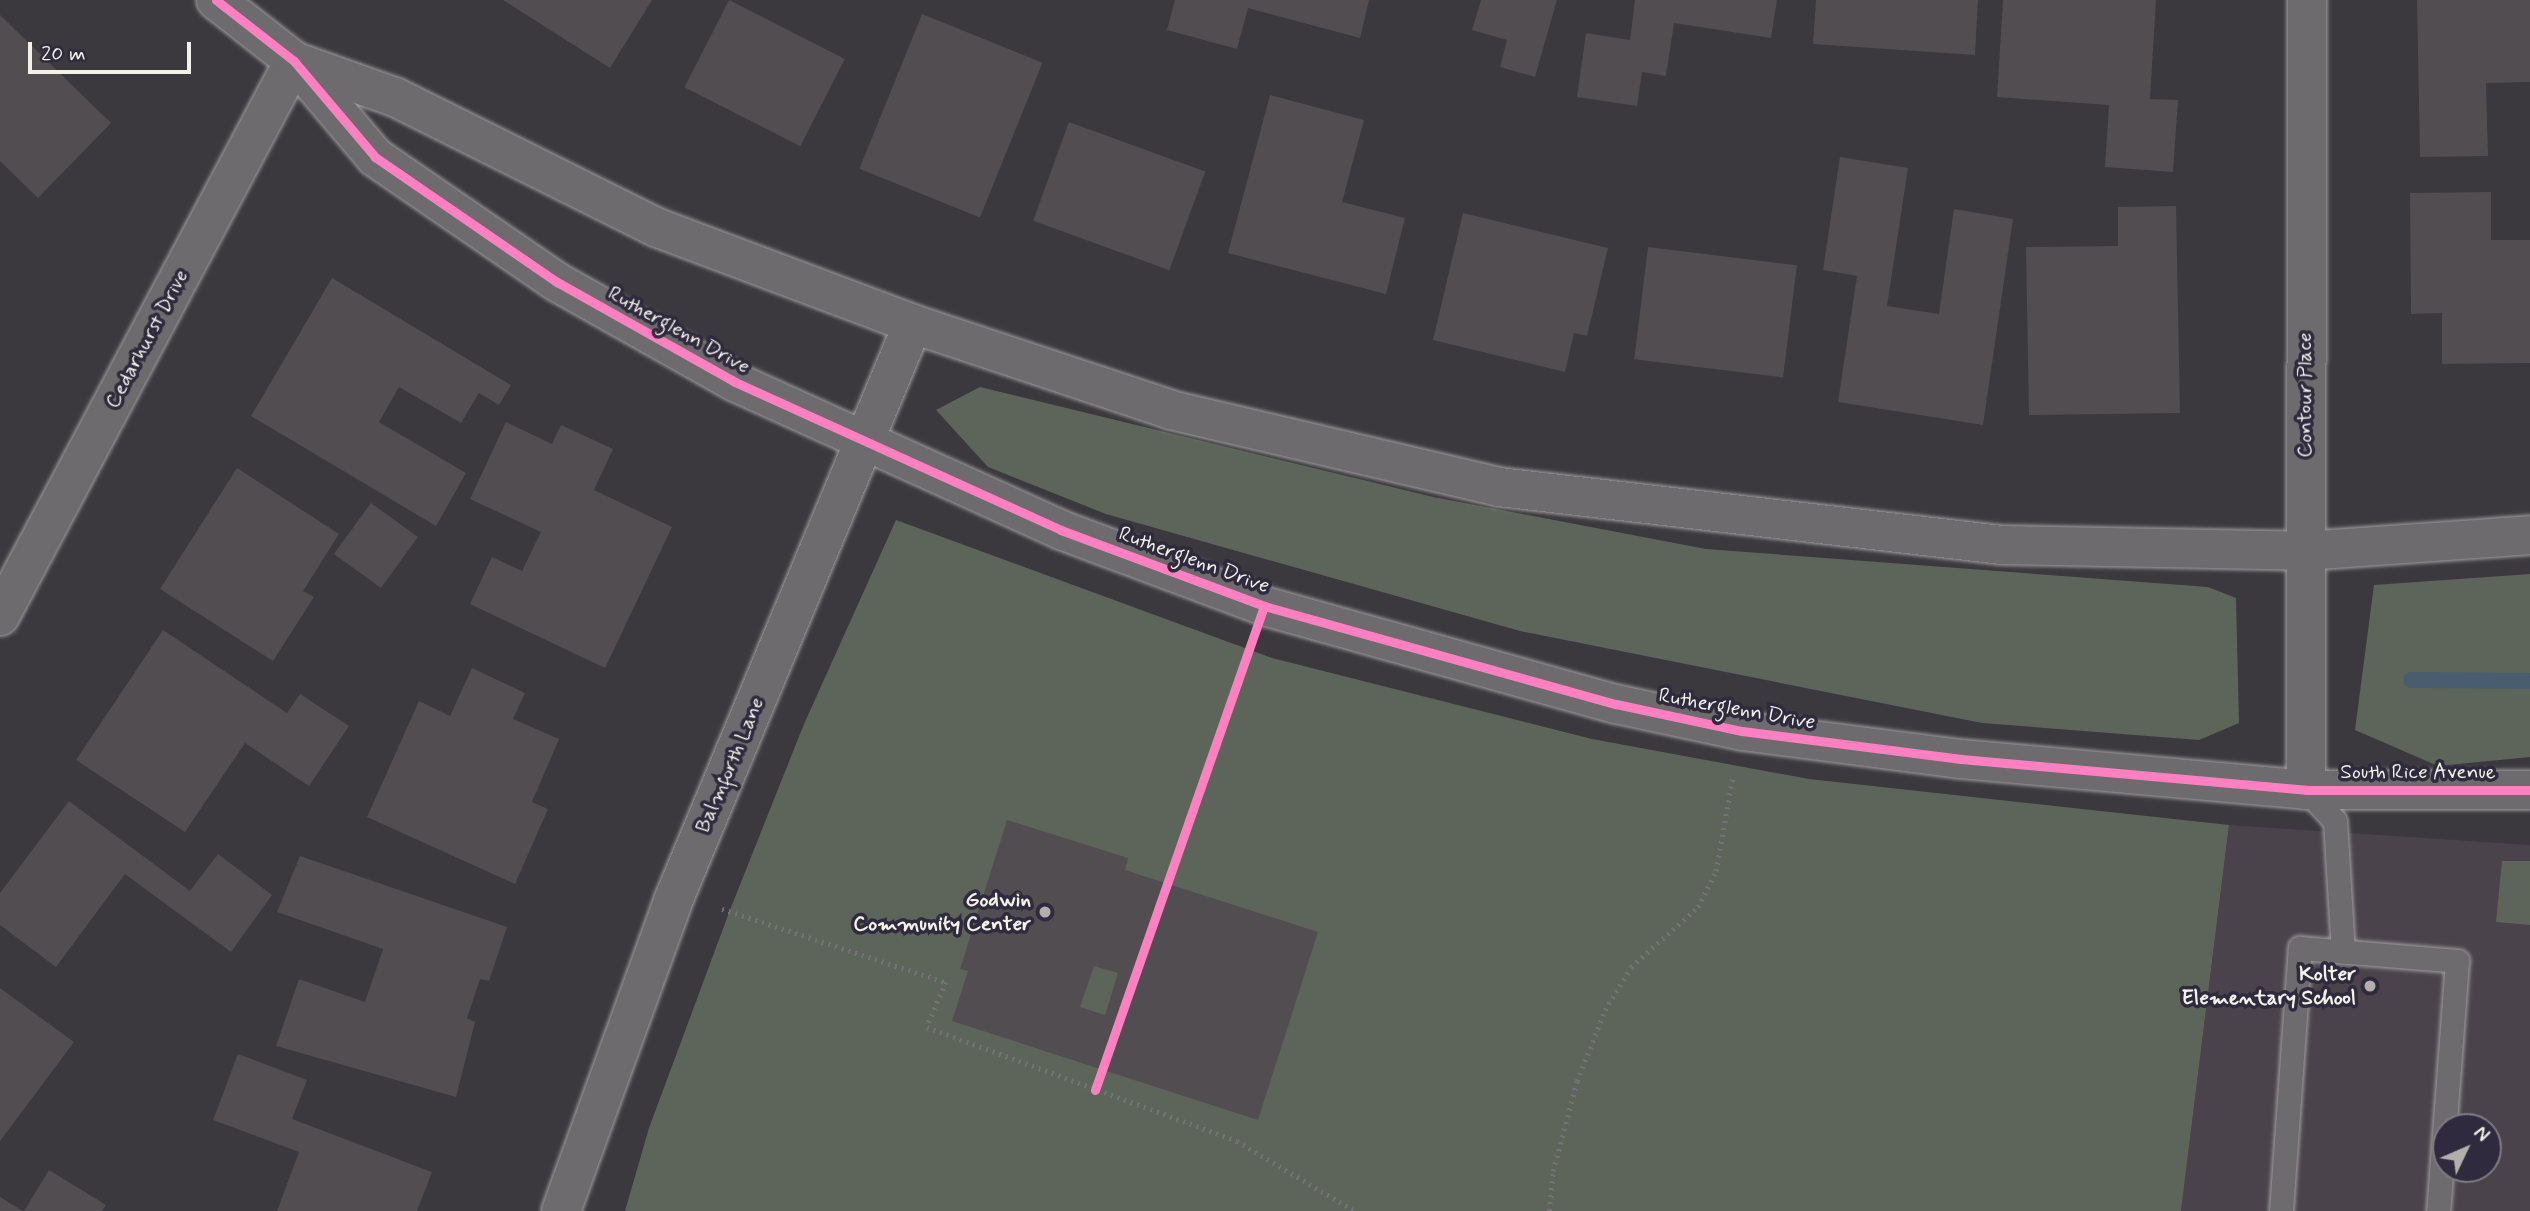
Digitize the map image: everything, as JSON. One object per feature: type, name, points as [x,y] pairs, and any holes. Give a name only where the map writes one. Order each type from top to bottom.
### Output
[{"type":"street","name":"Rutherglenn Drive","points":[[216,0],[294,61],[374,157],[558,282],[735,382],[1061,530],[1264,606],[1616,704],[1742,731],[1961,759],[2306,790]]},
{"type":"street","name":"Contour Place","points":[[2306,790],[2304,551],[2307,0]]},
{"type":"street","name":"Rutherglenn Drive","points":[[294,61],[395,97],[658,228],[913,324],[1171,410],[1499,487],[2002,545],[2304,551]]},
{"type":"street","name":"Cedarhurst Drive","points":[[0,616],[294,61]]},
{"type":"street","name":"Balmforth Lane","points":[[561,1211],[673,901],[913,324]]},
{"type":"street","points":[[2304,551],[2530,535]]},
{"type":"street","name":"South Rice Avenue","points":[[2306,790],[2530,790]]},
{"type":"lane","points":[[2306,790],[2335,821],[2343,952]]},
{"type":"lane","points":[[2281,1211],[2300,948],[2456,961],[2438,1211]]},
{"type":"path","points":[[1549,1211],[1553,1171],[1577,1081],[1605,1010],[1631,967],[1698,907],[1716,871],[1735,767]]},
{"type":"path","points":[[673,901],[730,910],[946,982],[927,1027],[1237,1141],[1355,1211]]},
{"type":"path","points":[[1096,1090],[1098,1079]]},
{"type":"shaded area","points":[[980,387],[1433,497],[1706,549],[2208,587],[2236,598],[2239,723],[2199,740],[1982,723],[1520,631],[1106,514],[988,467],[936,410]]},
{"type":"shaded area","points":[[896,520],[1272,658],[1592,739],[1809,779],[2229,825],[2181,1211],[625,1211],[649,1128],[730,910],[804,724]]},
{"type":"shaded area","points":[[2530,574],[2530,757],[2438,766],[2355,730],[2374,585]]},
{"type":"shaded area","name":"Kolter Elementary School","points":[[2229,825],[2530,845],[2530,1211],[2181,1211]]},
{"type":"shaded area","points":[[2502,861],[2530,861],[2530,925],[2496,922]]},
{"type":"building","points":[[503,0],[652,0],[610,68]]},
{"type":"building","points":[[729,0],[845,59],[800,146],[685,87]]},
{"type":"building","points":[[1175,0],[1369,0],[1360,38],[1248,8],[1237,49],[1167,30]]},
{"type":"building","points":[[1481,0],[1557,0],[1535,77],[1500,67],[1507,40],[1472,30]]},
{"type":"building","points":[[1635,0],[1777,0],[1771,38],[1674,23],[1666,76],[1642,72],[1637,106],[1577,97],[1586,33],[1630,40]]},
{"type":"building","points":[[1816,0],[1978,0],[1975,55],[1813,44]]},
{"type":"building","points":[[2003,0],[2156,0],[2150,99],[2178,100],[2173,172],[2105,167],[2109,105],[1997,97]]},
{"type":"building","points":[[2417,0],[2530,0],[2530,82],[2486,83],[2488,156],[2420,157]]},
{"type":"building","points":[[922,14],[1043,63],[980,218],[859,169]]},
{"type":"building","points":[[0,15],[111,123],[38,198],[0,161]]},
{"type":"building","points":[[1270,95],[1364,120],[1342,202],[1405,218],[1386,294],[1228,253]]},
{"type":"building","points":[[1069,122],[1205,172],[1169,270],[1033,221]]},
{"type":"building","points":[[1840,157],[1908,168],[1887,306],[1939,314],[1954,209],[2013,219],[1983,425],[1838,402],[1857,276],[1823,270]]},
{"type":"building","points":[[2491,192],[2491,240],[2530,240],[2530,363],[2442,364],[2442,313],[2411,314],[2410,193]]},
{"type":"building","points":[[2176,206],[2180,413],[2029,415],[2026,247],[2118,246],[2118,207]]},
{"type":"building","points":[[1463,213],[1608,248],[1587,336],[1574,333],[1565,372],[1433,340]]},
{"type":"building","points":[[1648,247],[1797,265],[1783,377],[1634,359]]},
{"type":"building","points":[[332,278],[511,385],[499,405],[479,393],[461,423],[399,387],[379,422],[466,473],[436,526],[251,416]]},
{"type":"building","points":[[506,422],[552,444],[561,425],[613,449],[594,490],[672,527],[605,668],[470,604],[492,557],[522,571],[541,532],[470,499]]},
{"type":"building","points":[[237,468],[339,534],[303,591],[314,597],[273,661],[160,589]]},
{"type":"building","points":[[371,503],[418,537],[381,588],[334,554]]},
{"type":"building","points":[[163,630],[287,713],[300,694],[349,726],[309,786],[245,743],[185,832],[76,760]]},
{"type":"building","points":[[472,668],[525,693],[513,719],[559,739],[532,802],[548,809],[515,884],[367,817],[419,701],[450,716]]},
{"type":"building","points":[[69,801],[190,891],[218,854],[272,895],[231,952],[125,874],[56,967],[0,925],[0,893]]},
{"type":"building","points":[[1007,820],[1128,858],[1125,870],[1318,932],[1258,1120],[952,1021],[968,971],[960,969]],"holes":[[[1094,966],[1118,973],[1105,1015],[1080,1007]]]},
{"type":"building","points":[[300,856],[507,927],[489,981],[480,979],[467,1018],[475,1022],[456,1097],[276,1046],[299,979],[365,1002],[383,949],[277,912]]},
{"type":"building","points":[[0,988],[74,1042],[0,1141]]},
{"type":"building","points":[[238,1054],[307,1080],[292,1119],[432,1172],[417,1211],[277,1211],[299,1152],[213,1120]]},
{"type":"building","points":[[49,1170],[106,1205],[102,1211],[24,1211]]},
{"type":"building","points":[[0,1197],[23,1211],[0,1211]]},
{"type":"waterway","points":[[2411,680],[2530,681]]},
{"type":"cycle path","points":[[216,0],[294,61],[375,157],[557,282],[735,382],[1061,530],[1264,606],[1616,704],[1742,731],[1961,759],[2306,790],[2530,790]]},
{"type":"cycle path","points":[[1095,1090],[1264,606]]},
{"type":"place","name":"Godwin Community Center","points":[[1045,912]]},
{"type":"place","name":"Kolter Elementary School","points":[[2370,986]]}]
